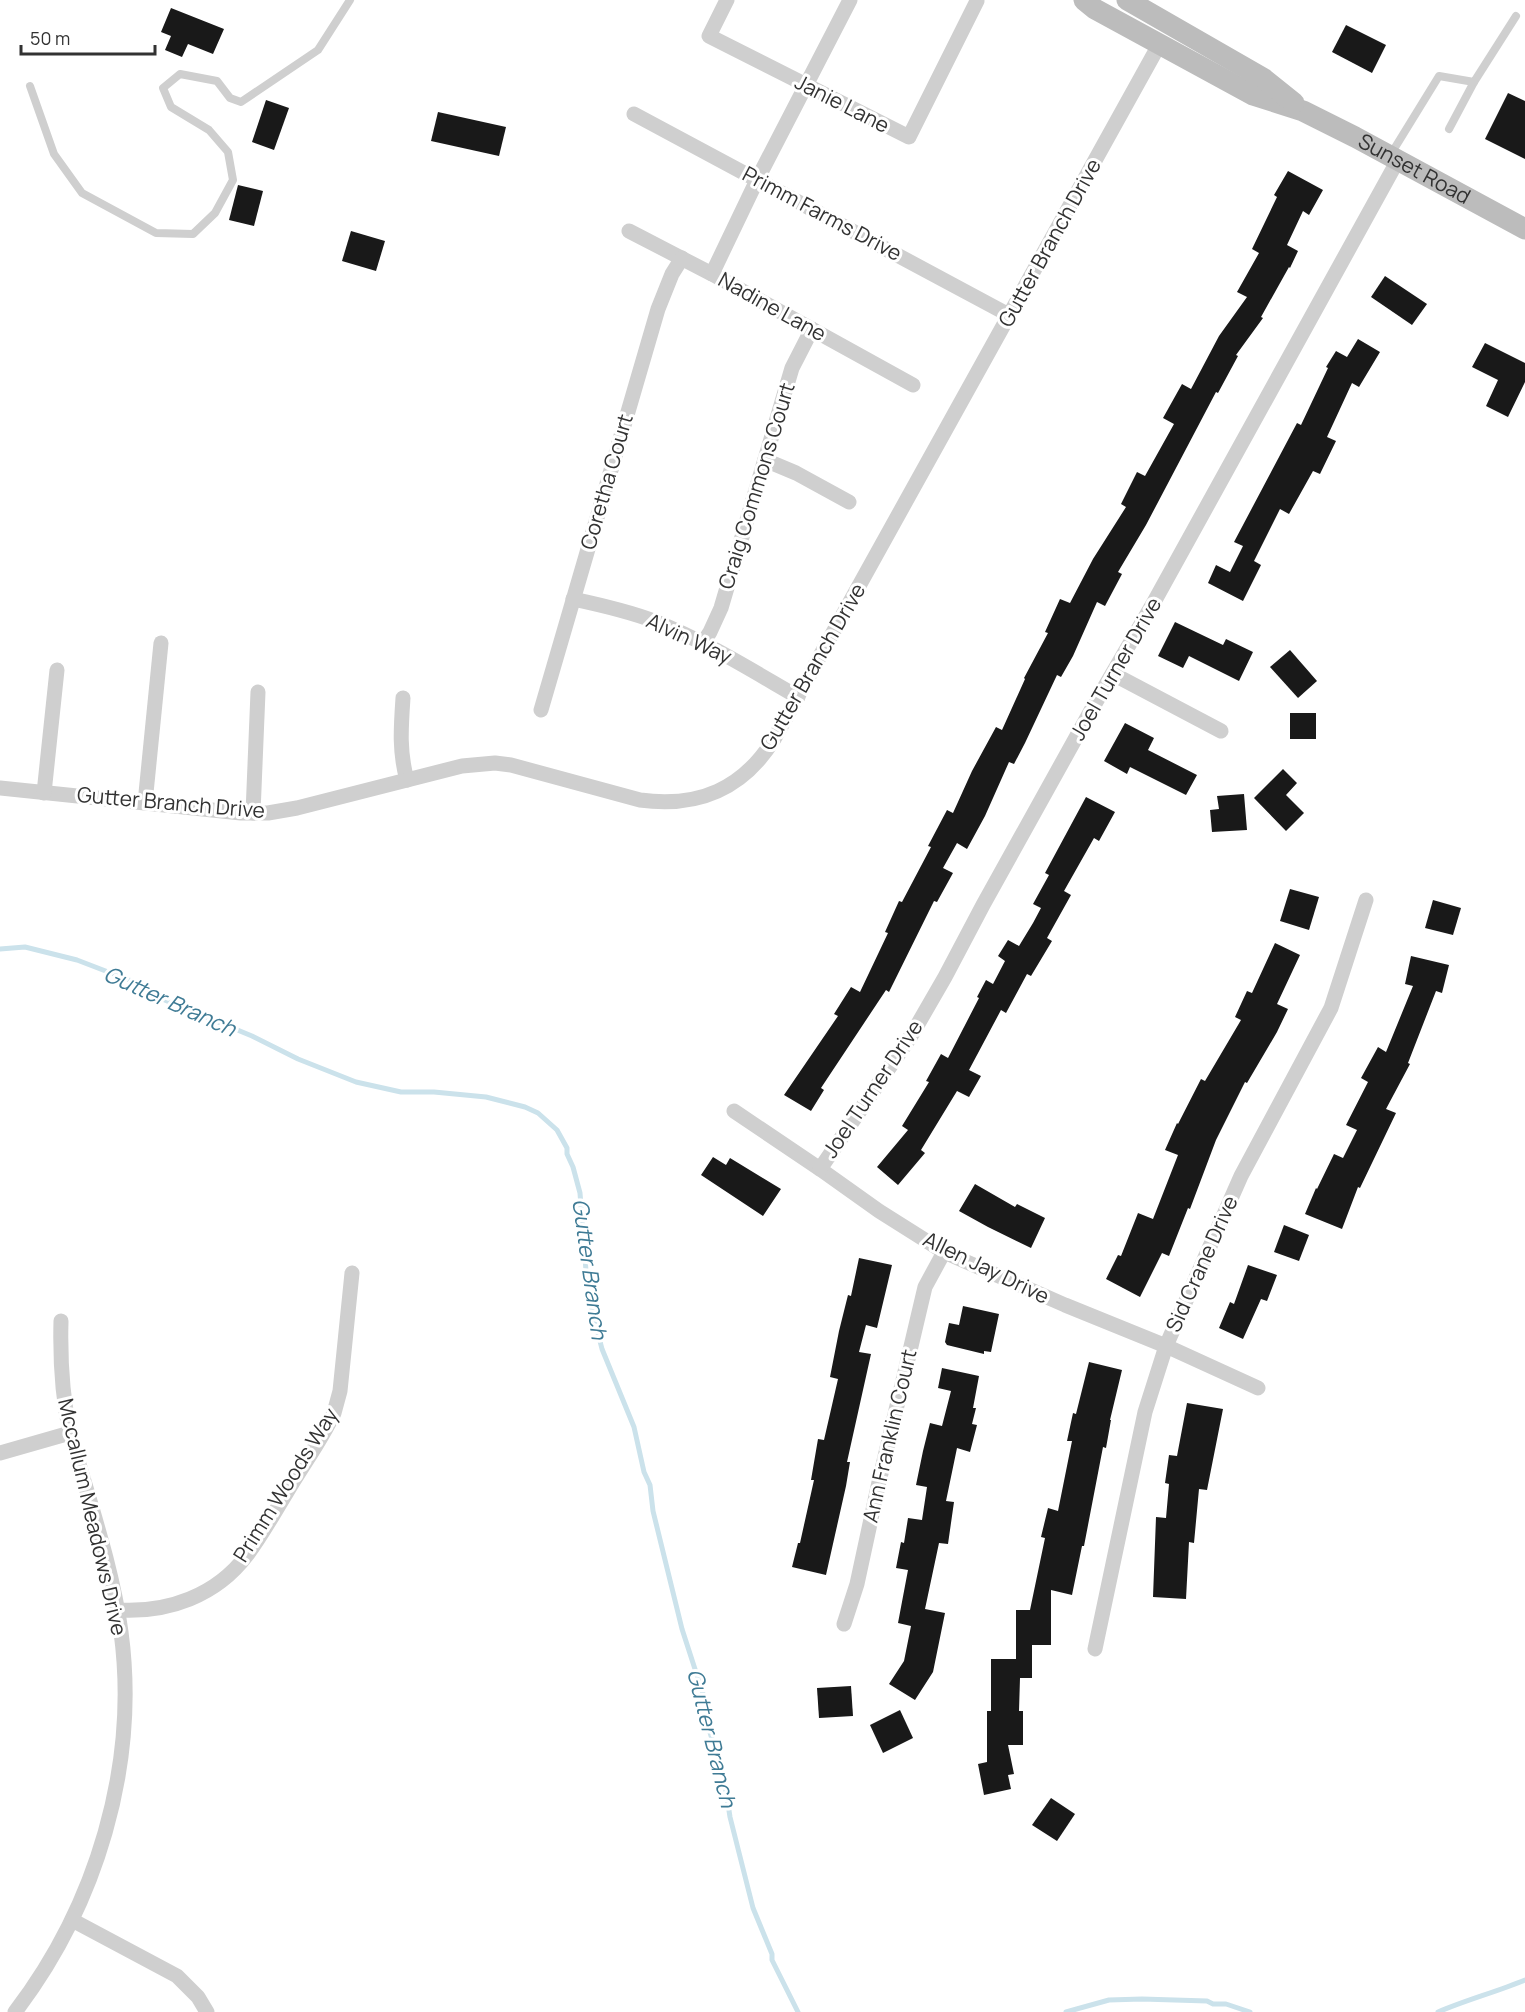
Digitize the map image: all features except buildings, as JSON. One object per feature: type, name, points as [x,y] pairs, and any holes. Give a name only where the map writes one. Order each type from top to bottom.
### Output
[{"type":"main road","name":"Sunset Road","points":[[1084,0],[1095,9],[1159,45],[1253,95],[1304,111],[1525,228]]},
{"type":"main road","name":"Sunset Road","points":[[1127,0],[1263,78],[1304,111]]},
{"type":"street","name":"Janie Lane","points":[[727,0],[709,36],[909,137],[977,1]]},
{"type":"street","points":[[712,274],[757,180],[850,0]]},
{"type":"street","name":"Gutter Branch Drive","points":[[0,788],[253,813],[297,808],[462,766],[495,763],[527,768],[640,800],[659,803],[703,798],[724,788],[756,764],[774,739],[1159,45]]},
{"type":"street","name":"Primm Farms Drive","points":[[634,114],[1009,315]]},
{"type":"street","name":"Joel Turner Drive","points":[[820,1169],[911,1036],[945,977],[1394,158]]},
{"type":"street","name":"Nadine Lane","points":[[629,231],[913,385]]},
{"type":"street","name":"Coretha Court","points":[[541,710],[658,309],[672,274],[682,258]]},
{"type":"street","name":"Craig Commons Court","points":[[703,643],[711,632],[721,608],[792,368],[812,329]]},
{"type":"street","points":[[765,460],[796,473],[849,502]]},
{"type":"street","name":"Alvin Way","points":[[573,599],[653,620],[703,643],[798,697]]},
{"type":"street","points":[[145,803],[161,643]]},
{"type":"street","points":[[44,793],[57,670]]},
{"type":"street","points":[[1113,674],[1221,731]]},
{"type":"street","points":[[253,813],[258,692]]},
{"type":"street","points":[[403,698],[400,740],[407,780]]},
{"type":"street","name":"Sid Crane Drive","points":[[1095,1649],[1145,1412],[1166,1346],[1241,1176],[1331,1008],[1366,900]]},
{"type":"street","name":"Allen Jay Drive","points":[[734,1111],[879,1211],[944,1252],[1166,1346],[1258,1388]]},
{"type":"street","name":"Ann Franklin Court","points":[[844,1624],[857,1584],[925,1287],[944,1252]]},
{"type":"street","name":"Primm Woods Way","points":[[117,1610],[150,1610],[182,1603],[224,1579],[246,1556],[334,1413],[340,1392],[352,1273]]},
{"type":"street","name":"Mccallum Meadows Drive","points":[[15,2012],[46,1967],[72,1920],[92,1873],[110,1813],[121,1750],[124,1688],[121,1633],[117,1610],[70,1433],[62,1383],[61,1321]]},
{"type":"street","points":[[0,1453],[70,1433]]},
{"type":"street","points":[[72,1920],[177,1976],[198,1997],[207,2012]]},
{"type":"lane","points":[[30,86],[54,154],[82,193],[156,233],[193,234],[215,213],[233,180],[228,152],[209,130],[171,107],[163,88],[180,74],[217,81],[230,98],[241,102],[318,50],[350,0]]},
{"type":"lane","points":[[1449,129],[1474,82],[1516,16]]},
{"type":"lane","points":[[1394,158],[1439,76],[1474,82]]},
{"type":"waterway","name":"Gutter Branch","points":[[0,949],[25,947],[77,960],[129,980],[155,996],[356,1082],[401,1092],[434,1092],[486,1097],[525,1107],[538,1113],[557,1130],[567,1148],[580,1193],[586,1271],[589,1277],[592,1310],[602,1349],[634,1427],[644,1472],[650,1485],[653,1511],[682,1629],[705,1700],[708,1726],[724,1778],[730,1817],[753,1908],[772,1954],[772,1960],[798,2012]]},
{"type":"waterway","name":"Gutter Branch","points":[[1438,2012],[1525,1980]]},
{"type":"waterway","name":"Gutter Branch","points":[[1066,2012],[1109,2000],[1142,1999],[1207,2001],[1213,2004],[1226,2004],[1250,2012]]}]
